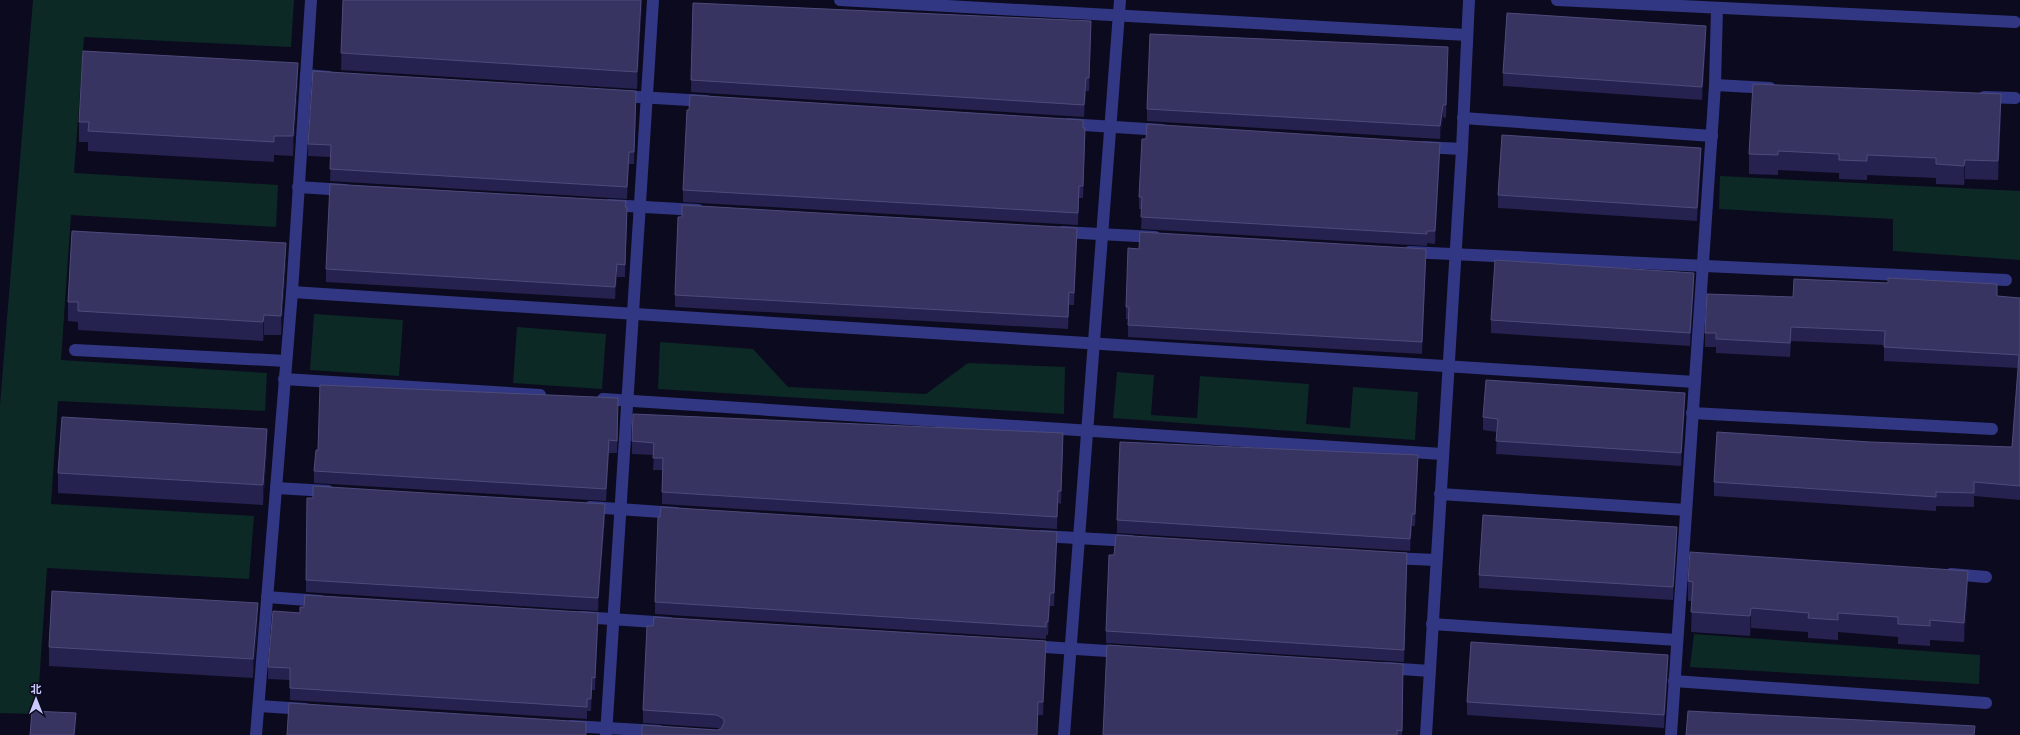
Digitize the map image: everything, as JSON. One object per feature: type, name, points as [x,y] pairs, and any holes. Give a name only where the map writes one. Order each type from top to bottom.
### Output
[{"type":"lane","points":[[256,735],[292,292],[311,0]]},
{"type":"lane","points":[[606,732],[653,0]]},
{"type":"lane","points":[[840,0],[1467,35]]},
{"type":"lane","points":[[1064,735],[1120,0]]},
{"type":"lane","points":[[1426,735],[1454,255],[1462,149],[1469,0]]},
{"type":"lane","points":[[1557,0],[2014,22]]},
{"type":"lane","points":[[1671,735],[1712,136],[1717,8]]},
{"type":"lane","points":[[306,76],[338,78]]},
{"type":"lane","points":[[1715,85],[1778,88]]},
{"type":"lane","points":[[608,95],[719,102]]},
{"type":"lane","points":[[1976,96],[2015,98]]},
{"type":"lane","points":[[1463,118],[1712,136]]},
{"type":"lane","points":[[1054,123],[1172,131]]},
{"type":"lane","points":[[1415,146],[1462,149]]},
{"type":"lane","points":[[298,187],[354,190]]},
{"type":"lane","points":[[600,205],[712,211]]},
{"type":"lane","points":[[1046,231],[1165,238]]},
{"type":"lane","points":[[1400,251],[1454,255],[2006,280]]},
{"type":"lane","points":[[292,292],[1695,382]]},
{"type":"lane","points":[[75,350],[286,360]]},
{"type":"lane","points":[[284,379],[550,396]]},
{"type":"lane","points":[[589,398],[1442,454]]},
{"type":"lane","points":[[1692,413],[1992,429]]},
{"type":"lane","points":[[276,488],[338,492]]},
{"type":"lane","points":[[1440,494],[1686,510]]},
{"type":"lane","points":[[582,507],[692,514]]},
{"type":"lane","points":[[1032,535],[1142,542]]},
{"type":"lane","points":[[1683,556],[1699,557]]},
{"type":"lane","points":[[1380,557],[1436,560]]},
{"type":"lane","points":[[1938,574],[1986,577]]},
{"type":"lane","points":[[267,598],[330,602]]},
{"type":"lane","points":[[566,616],[685,624]]},
{"type":"lane","points":[[1432,624],[1677,640]]},
{"type":"lane","points":[[1015,645],[1134,652]]},
{"type":"lane","points":[[1374,667],[1430,671]]},
{"type":"lane","points":[[1674,681],[1986,703]]},
{"type":"lane","points":[[259,706],[314,710]]},
{"type":"lane","points":[[559,725],[606,732],[670,732]]},
{"type":"green space","points":[[33,0],[294,0],[291,47],[84,37],[74,173],[278,185],[276,227],[71,215],[61,360],[267,373],[265,411],[58,401],[51,504],[254,516],[249,579],[47,568],[37,714],[0,713],[0,405]]},
{"type":"green space","points":[[1720,176],[2020,191],[2020,260],[1893,251],[1893,219],[1719,209]]},
{"type":"green space","points":[[314,314],[403,320],[399,376],[310,370]]},
{"type":"green space","points":[[517,327],[606,334],[602,389],[513,383]]},
{"type":"green space","points":[[660,342],[753,349],[788,387],[926,394],[968,363],[1065,367],[1064,414],[658,389]]},
{"type":"green space","points":[[1117,372],[1154,375],[1151,415],[1197,418],[1200,376],[1309,384],[1306,424],[1350,428],[1353,387],[1418,392],[1415,440],[1113,418]]},
{"type":"green space","points":[[1694,634],[1980,655],[1979,684],[1690,667]]},
{"type":"building","points":[[343,0],[641,0],[637,72],[341,53]]},
{"type":"building","points":[[693,3],[1091,21],[1089,78],[1086,78],[1084,105],[691,80]]},
{"type":"building","points":[[1507,13],[1706,26],[1702,87],[1503,73]]},
{"type":"building","points":[[1150,34],[1448,47],[1446,105],[1443,105],[1440,126],[1147,109]]},
{"type":"building","points":[[83,51],[298,63],[293,136],[274,136],[274,142],[88,131],[89,122],[79,122]]},
{"type":"building","points":[[313,71],[636,91],[634,152],[629,152],[627,187],[330,169],[331,145],[308,144]]},
{"type":"building","points":[[1753,84],[2001,94],[1998,161],[1965,160],[1964,166],[1936,164],[1936,158],[1867,155],[1867,161],[1839,160],[1839,154],[1778,151],[1778,155],[1749,154]]},
{"type":"building","points":[[690,95],[1083,120],[1083,128],[1085,128],[1083,186],[1079,186],[1078,213],[683,190],[687,110],[689,110]]},
{"type":"building","points":[[1147,124],[1440,143],[1435,231],[1427,231],[1427,234],[1141,217],[1142,197],[1139,197],[1142,139],[1146,139]]},
{"type":"building","points":[[1502,135],[1701,148],[1697,208],[1498,195]]},
{"type":"building","points":[[330,184],[626,201],[625,265],[617,264],[615,287],[326,269]]},
{"type":"building","points":[[682,205],[1077,228],[1074,293],[1069,292],[1068,317],[675,295],[678,217],[682,217]]},
{"type":"building","points":[[72,231],[286,243],[281,316],[264,315],[263,322],[78,311],[78,302],[68,302]]},
{"type":"building","points":[[1140,232],[1426,249],[1422,342],[1128,325],[1129,307],[1126,307],[1128,248],[1139,249]]},
{"type":"building","points":[[1495,260],[1694,273],[1690,333],[1491,320]]},
{"type":"building","points":[[1888,278],[1997,284],[1997,296],[2020,298],[2020,486],[1974,482],[1974,493],[1936,492],[1936,497],[1714,482],[1717,432],[1870,442],[2012,447],[2019,355],[1884,347],[1885,331],[1791,327],[1790,343],[1716,339],[1716,333],[1705,333],[1707,294],[1793,297],[1794,279],[1888,283]]},
{"type":"building","points":[[1486,380],[1685,393],[1681,453],[1496,441],[1498,419],[1483,417]]},
{"type":"building","points":[[320,385],[618,398],[617,441],[609,440],[606,489],[314,471],[316,450],[318,450]]},
{"type":"building","points":[[633,414],[1063,433],[1061,491],[1058,491],[1057,517],[662,492],[663,458],[653,458],[654,443],[632,441]]},
{"type":"building","points":[[62,417],[267,429],[263,485],[58,473]]},
{"type":"building","points":[[1120,442],[1418,455],[1415,514],[1412,514],[1410,539],[1117,520]]},
{"type":"building","points":[[313,486],[605,504],[598,598],[306,580],[307,498],[313,498]]},
{"type":"building","points":[[661,507],[1057,532],[1054,593],[1050,593],[1048,622],[1046,622],[1046,627],[655,602],[658,517],[660,517]]},
{"type":"building","points":[[1483,515],[1677,527],[1673,587],[1479,575]]},
{"type":"building","points":[[1116,535],[1407,553],[1404,650],[1106,631],[1109,555],[1114,555]]},
{"type":"building","points":[[1690,552],[1968,571],[1964,623],[1930,620],[1930,626],[1898,624],[1898,617],[1838,613],[1838,620],[1808,618],[1809,613],[1751,608],[1750,616],[1691,612],[1693,582],[1688,581]]},
{"type":"building","points":[[52,591],[258,603],[253,659],[49,647]]},
{"type":"building","points":[[305,595],[598,613],[595,678],[592,677],[591,699],[587,699],[587,707],[290,688],[290,668],[268,667],[273,611],[300,613],[300,607],[304,607]]},
{"type":"building","points":[[654,617],[1046,641],[1043,702],[1038,702],[1037,735],[642,735],[642,725],[717,730],[721,729],[724,723],[724,719],[717,715],[643,710],[647,626],[653,626]]},
{"type":"building","points":[[1471,642],[1668,655],[1664,715],[1467,702]]},
{"type":"building","points":[[1107,645],[1403,664],[1402,731],[1397,730],[1397,735],[1103,735]]},
{"type":"building","points":[[289,703],[586,722],[586,735],[287,735]]},
{"type":"building","points":[[32,711],[76,713],[74,735],[30,735]]},
{"type":"building","points":[[1688,711],[1975,726],[1974,735],[1686,735]]}]
